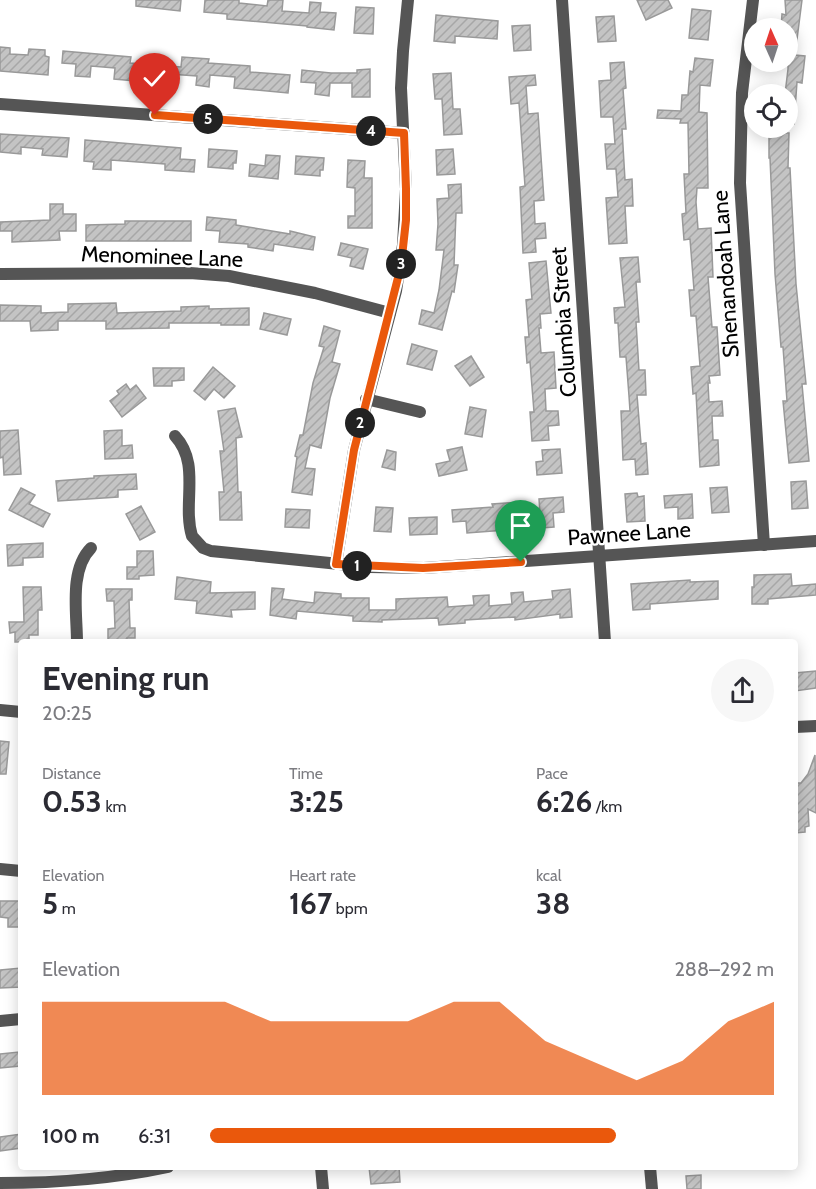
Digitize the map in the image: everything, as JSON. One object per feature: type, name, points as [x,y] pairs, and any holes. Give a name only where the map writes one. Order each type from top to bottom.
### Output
[{"type":"street","points":[[336,564],[351,469],[366,399],[401,266],[406,220],[401,88],[408,0]]},
{"type":"street","name":"Columbia Street","points":[[562,0],[605,639]]},
{"type":"street","name":"Shenandoah Lane","points":[[753,0],[741,93],[740,183],[764,545]]},
{"type":"street","points":[[0,104],[404,133]]},
{"type":"street","name":"Menominee Lane","points":[[0,274],[190,273],[229,276],[305,290],[390,313]]},
{"type":"street","points":[[366,399],[420,412]]},
{"type":"street","name":"Pawnee Lane","points":[[175,436],[184,448],[189,461],[190,531],[195,541],[203,548],[336,564],[423,568],[816,541]]},
{"type":"street","points":[[77,639],[78,575],[82,559],[91,548]]},
{"type":"street","points":[[0,710],[18,712]]},
{"type":"street","points":[[798,727],[816,726]]},
{"type":"street","points":[[0,869],[18,871]]},
{"type":"street","points":[[0,1021],[18,1019]]},
{"type":"street","points":[[0,1183],[96,1179],[150,1170]]},
{"type":"street","points":[[321,1170],[323,1189]]},
{"type":"street","points":[[650,1170],[652,1189]]},
{"type":"building","points":[[136,0],[181,0],[180,11],[136,6]]},
{"type":"building","points":[[205,0],[239,0],[239,3],[267,6],[268,0],[283,0],[282,11],[309,13],[310,2],[321,3],[320,12],[336,13],[334,30],[227,19],[227,14],[204,12]]},
{"type":"building","points":[[637,0],[668,0],[672,8],[646,20]]},
{"type":"building","points":[[785,0],[802,0],[798,31],[798,18],[782,18],[782,14],[786,15]]},
{"type":"building","points":[[356,7],[374,8],[373,34],[354,33]]},
{"type":"building","points":[[692,9],[711,11],[708,40],[689,38]]},
{"type":"building","points":[[436,15],[498,21],[497,39],[455,36],[455,43],[434,41]]},
{"type":"building","points":[[614,16],[616,41],[598,42],[596,17]]},
{"type":"building","points":[[530,25],[531,50],[514,51],[512,26]]},
{"type":"building","points":[[0,47],[10,48],[10,54],[28,55],[29,49],[45,50],[45,56],[49,57],[48,75],[0,71]]},
{"type":"building","points":[[63,51],[131,57],[130,63],[181,67],[182,57],[209,59],[208,63],[250,66],[250,72],[290,75],[288,93],[234,88],[235,77],[210,75],[209,87],[196,85],[197,76],[169,74],[168,84],[114,79],[115,68],[91,66],[90,77],[75,76],[76,64],[62,63]]},
{"type":"building","points":[[798,55],[805,56],[802,83],[786,84],[788,72],[798,72]]},
{"type":"building","points":[[695,58],[713,60],[710,86],[700,85],[699,112],[707,113],[708,188],[697,188],[696,202],[698,229],[711,228],[713,277],[708,277],[712,327],[717,327],[720,375],[709,376],[709,402],[722,401],[723,416],[712,416],[713,440],[718,440],[719,465],[700,467],[696,393],[693,394],[691,367],[700,366],[696,316],[691,316],[689,290],[694,290],[690,239],[684,240],[682,214],[686,213],[684,174],[689,174],[688,123],[680,123],[681,119],[657,118],[658,110],[681,111],[682,95],[688,95],[690,71],[693,72]]},
{"type":"building","points":[[624,62],[626,88],[623,89],[626,129],[622,129],[625,180],[632,179],[633,206],[625,206],[627,243],[609,244],[606,198],[618,197],[616,169],[607,169],[605,144],[615,144],[613,117],[601,117],[599,81],[611,80],[610,63]]},
{"type":"building","points":[[370,69],[370,97],[352,97],[352,83],[330,83],[329,96],[315,94],[316,83],[301,82],[302,70],[357,73],[357,70]]},
{"type":"building","points":[[451,73],[453,109],[460,109],[462,134],[444,135],[442,99],[435,99],[433,74]]},
{"type":"building","points":[[535,75],[536,85],[526,86],[528,114],[538,113],[544,200],[534,201],[535,224],[545,223],[546,238],[535,239],[536,252],[523,253],[520,187],[525,186],[519,103],[511,104],[509,77]]},
{"type":"building","points":[[0,134],[69,138],[67,157],[42,155],[43,149],[21,147],[21,154],[0,152]]},
{"type":"building","points":[[769,138],[789,138],[788,168],[790,168],[796,284],[806,384],[802,384],[809,461],[789,463],[783,401],[787,401],[775,274]]},
{"type":"building","points":[[85,140],[181,148],[180,159],[195,160],[194,172],[165,170],[165,164],[111,160],[111,170],[93,169],[94,162],[84,161]]},
{"type":"building","points":[[209,149],[237,151],[233,169],[208,167]]},
{"type":"building","points":[[453,149],[455,174],[437,175],[436,150]]},
{"type":"building","points":[[266,155],[280,156],[278,179],[249,176],[250,164],[265,166]]},
{"type":"building","points":[[296,156],[324,158],[320,176],[295,174]]},
{"type":"building","points":[[348,160],[365,161],[364,178],[372,178],[372,228],[348,228],[348,216],[355,216],[355,188],[347,187]]},
{"type":"building","points":[[461,184],[462,213],[456,213],[454,265],[458,265],[454,292],[452,291],[442,330],[419,324],[422,310],[434,313],[439,290],[444,250],[436,250],[437,199],[449,198],[448,185]]},
{"type":"building","points":[[50,204],[63,204],[63,214],[76,214],[76,231],[59,231],[60,240],[12,242],[12,231],[0,231],[0,222],[50,220]]},
{"type":"building","points":[[207,217],[236,220],[236,225],[290,234],[290,231],[315,237],[313,250],[274,244],[273,251],[248,247],[248,244],[219,242],[220,231],[206,230]]},
{"type":"building","points":[[125,221],[191,221],[191,241],[86,241],[86,225],[125,224]]},
{"type":"building","points":[[341,243],[368,249],[363,269],[350,266],[352,258],[338,255]]},
{"type":"building","points":[[638,257],[640,282],[636,282],[639,322],[636,322],[639,370],[645,370],[646,395],[637,395],[641,444],[646,443],[648,474],[636,475],[635,459],[623,460],[621,411],[630,411],[626,357],[620,357],[618,323],[615,323],[614,308],[625,307],[620,258]]},
{"type":"building","points":[[546,261],[551,313],[540,314],[541,328],[539,328],[541,353],[554,352],[556,388],[545,389],[546,411],[558,411],[559,425],[548,426],[549,440],[532,441],[530,412],[534,412],[530,362],[527,363],[525,337],[529,337],[526,300],[532,299],[529,263]]},
{"type":"building","points":[[116,303],[117,313],[181,311],[181,307],[249,308],[249,325],[169,323],[169,328],[106,329],[106,321],[58,321],[58,330],[31,331],[30,321],[0,321],[0,305],[41,306],[41,313],[68,312],[68,304]]},
{"type":"building","points":[[264,313],[291,319],[287,335],[260,329]]},
{"type":"building","points":[[324,326],[340,331],[332,362],[340,364],[330,398],[321,448],[310,445],[305,468],[315,469],[312,495],[292,492],[297,457],[295,456],[300,435],[303,435],[313,383],[324,347],[319,346]]},
{"type":"building","points":[[412,344],[437,351],[432,370],[407,364]]},
{"type":"building","points":[[471,356],[484,377],[470,386],[455,366]]},
{"type":"building","points":[[213,367],[235,386],[224,398],[214,389],[205,400],[194,391]]},
{"type":"building","points":[[153,368],[184,368],[184,380],[172,381],[172,386],[154,386]]},
{"type":"building","points":[[126,384],[130,390],[136,385],[146,398],[122,417],[110,401]]},
{"type":"building","points":[[470,407],[486,410],[482,437],[465,434]]},
{"type":"building","points":[[235,408],[242,437],[236,438],[238,492],[241,492],[242,520],[220,520],[219,492],[224,492],[220,451],[224,451],[218,411]]},
{"type":"building","points":[[18,430],[21,474],[4,475],[3,457],[0,458],[0,431]]},
{"type":"building","points":[[122,430],[122,446],[132,445],[133,458],[105,459],[104,431]]},
{"type":"building","points":[[462,447],[467,470],[439,476],[436,464],[450,461],[447,450]]},
{"type":"building","points":[[560,449],[562,473],[537,475],[536,462],[543,461],[542,450]]},
{"type":"building","points":[[387,450],[396,452],[395,470],[382,467]]},
{"type":"building","points":[[136,474],[137,489],[118,490],[118,497],[58,501],[56,481]]},
{"type":"building","points":[[806,481],[808,508],[792,509],[791,482]]},
{"type":"building","points":[[727,487],[729,512],[712,513],[710,488]]},
{"type":"building","points":[[21,488],[35,495],[29,504],[50,514],[43,527],[9,510]]},
{"type":"building","points":[[637,493],[638,497],[644,496],[645,521],[627,522],[625,494]]},
{"type":"building","points":[[692,494],[693,518],[678,519],[678,507],[665,508],[664,496]]},
{"type":"building","points":[[563,497],[564,512],[553,513],[554,527],[541,528],[539,499]]},
{"type":"building","points":[[521,502],[522,519],[506,520],[506,530],[467,533],[466,521],[453,522],[452,510]]},
{"type":"building","points":[[141,506],[155,532],[140,540],[126,514]]},
{"type":"building","points":[[376,507],[393,508],[391,532],[374,531]]},
{"type":"building","points":[[286,509],[310,510],[309,528],[285,527]]},
{"type":"building","points":[[437,517],[437,534],[410,535],[409,518]]},
{"type":"building","points":[[43,543],[43,557],[23,558],[23,565],[8,566],[7,545]]},
{"type":"building","points":[[137,551],[153,551],[154,575],[127,579],[127,567],[137,567]]},
{"type":"building","points":[[791,574],[792,586],[816,584],[816,595],[768,599],[768,604],[752,604],[754,575]]},
{"type":"building","points":[[177,577],[211,582],[210,593],[255,592],[255,609],[231,610],[232,617],[196,613],[197,601],[175,599]]},
{"type":"building","points":[[690,580],[690,582],[718,581],[718,599],[650,604],[650,609],[633,610],[631,584]]},
{"type":"building","points":[[23,587],[41,587],[42,610],[38,610],[38,635],[29,635],[29,639],[18,639],[18,642],[15,642],[15,632],[10,633],[9,622],[24,622]]},
{"type":"building","points":[[272,588],[284,589],[282,599],[314,603],[315,592],[341,594],[341,598],[369,598],[369,610],[396,610],[396,599],[447,597],[448,607],[474,605],[473,596],[489,595],[489,606],[512,604],[511,593],[523,592],[524,602],[553,599],[552,591],[570,589],[572,617],[560,618],[560,614],[515,620],[515,617],[465,620],[465,623],[439,625],[438,618],[382,620],[382,622],[353,621],[353,616],[297,611],[296,619],[270,615]]},
{"type":"building","points":[[106,589],[132,589],[132,600],[129,600],[130,628],[135,628],[135,638],[108,639],[108,629],[115,628],[114,601],[107,601]]},
{"type":"building","points":[[816,671],[816,688],[798,691],[798,673]]},
{"type":"building","points":[[0,741],[9,742],[6,774],[0,774]]},
{"type":"building","points":[[815,755],[816,813],[808,809],[809,826],[805,827],[805,832],[798,833],[798,783],[801,783],[808,774]]},
{"type":"building","points":[[0,901],[18,901],[18,927],[8,927],[8,918],[0,917]]},
{"type":"building","points":[[18,968],[18,987],[0,988],[0,970]]},
{"type":"building","points":[[18,1052],[18,1066],[0,1068],[0,1054]]},
{"type":"building","points":[[18,1134],[18,1148],[0,1151],[0,1137]]},
{"type":"building","points":[[369,1170],[399,1170],[400,1182],[371,1184]]},
{"type":"building","points":[[701,1175],[701,1189],[687,1189],[686,1176]]},
{"type":"route","points":[[155,115],[404,133],[406,220],[401,266],[354,450],[336,564],[423,568],[521,562]]}]
